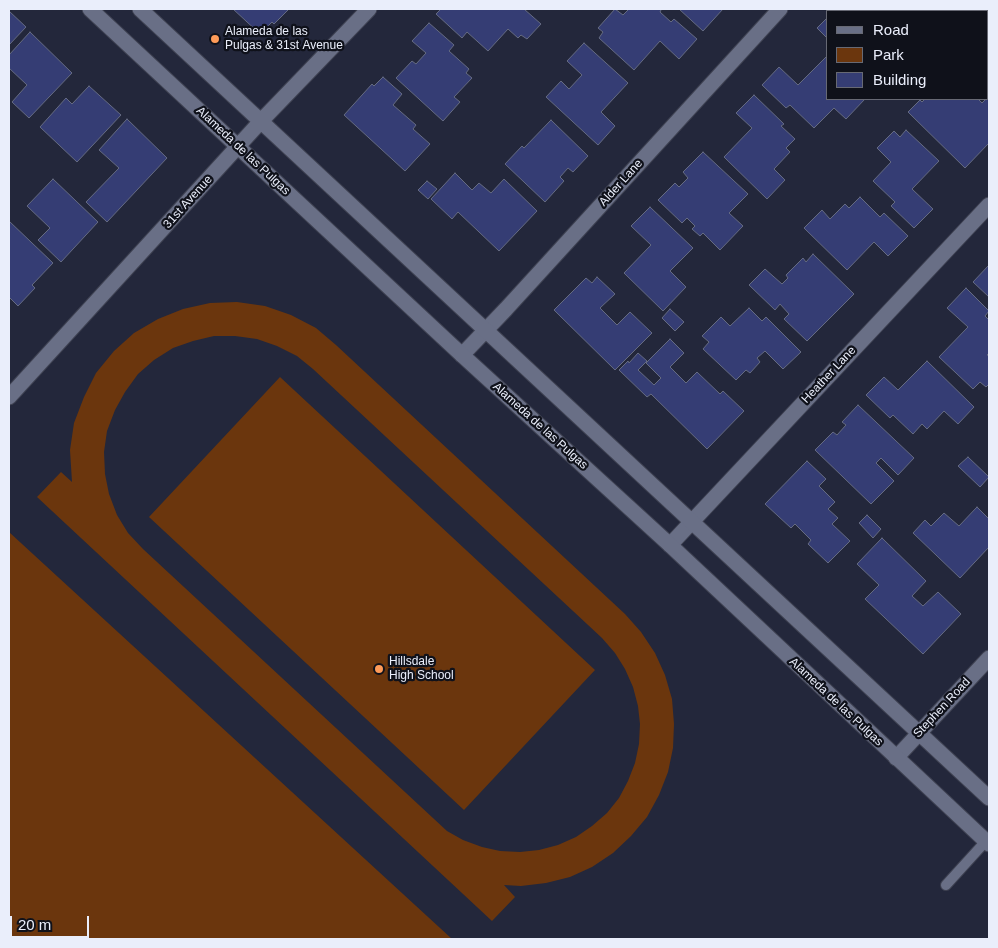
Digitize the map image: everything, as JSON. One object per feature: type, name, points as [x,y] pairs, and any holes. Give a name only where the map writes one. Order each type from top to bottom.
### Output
[{"type":"main road","name":"Alameda de las Pulgas","points":[[90,9],[462,355],[670,545],[988,843]]},
{"type":"main road","points":[[140,9],[262,120],[989,798]]},
{"type":"main road","name":"31st Avenue","points":[[9,397],[262,120],[369,9]]},
{"type":"main road","name":"Alder Lane","points":[[462,355],[780,9]]},
{"type":"main road","name":"Heather Lane","points":[[670,545],[989,205]]},
{"type":"main road","name":"Stephen Road","points":[[896,758],[989,658]]},
{"type":"lane","points":[[946,885],[988,843]]},
{"type":"green space","points":[[237,302],[265,306],[291,315],[316,328],[625,614],[641,632],[655,653],[665,675],[672,699],[673,748],[668,772],[659,795],[647,817],[613,853],[592,867],[570,877],[546,883],[521,886],[504,885],[515,897],[492,921],[37,497],[61,472],[72,482],[70,450],[74,423],[96,373],[114,351],[134,333],[158,319],[183,309],[210,303]],"holes":[[[214,336],[257,339],[277,346],[297,356],[313,369],[602,638],[615,653],[633,687],[640,724],[639,744],[635,763],[619,798],[607,813],[592,826],[576,837],[558,845],[520,852],[500,851],[482,847],[463,840],[447,831],[128,533],[117,515],[109,494],[105,474],[104,452],[107,431],[115,410],[138,374],[154,360],[173,348]]]},
{"type":"green space","points":[[280,377],[595,670],[464,810],[149,517]]},
{"type":"green space","points":[[9,532],[452,939],[9,939]]},
{"type":"building","points":[[233,9],[289,9],[274,24],[272,22],[260,34]]},
{"type":"building","points":[[441,9],[524,9],[541,24],[527,39],[521,35],[518,38],[508,29],[488,51],[467,32],[462,38],[436,14]]},
{"type":"building","points":[[615,9],[623,15],[629,9],[660,9],[660,12],[671,22],[674,19],[697,39],[679,59],[660,41],[634,70],[599,38],[603,32],[598,28]]},
{"type":"building","points":[[679,9],[723,9],[703,31]]},
{"type":"building","points":[[892,9],[894,10],[844,10]]},
{"type":"building","points":[[914,9],[942,9],[941,10]]},
{"type":"building","points":[[9,11],[26,27],[9,45]]},
{"type":"building","points":[[826,19],[826,37],[817,28]]},
{"type":"building","points":[[429,23],[454,45],[449,51],[469,69],[466,73],[472,78],[454,97],[460,102],[443,121],[396,78],[412,61],[416,64],[426,53],[412,41]]},
{"type":"building","points":[[988,28],[989,29],[988,78]]},
{"type":"building","points":[[30,32],[72,73],[29,118],[12,102],[27,85],[9,68],[9,55]]},
{"type":"building","points":[[584,43],[628,83],[601,112],[615,126],[598,145],[546,97],[561,81],[569,89],[582,75],[567,61]]},
{"type":"building","points":[[826,57],[826,100],[864,100],[846,119],[834,108],[814,128],[790,105],[786,108],[762,85],[779,67],[798,85]]},
{"type":"building","points":[[383,77],[402,94],[393,105],[416,125],[413,129],[430,144],[405,171],[344,115],[372,84],[374,86]]},
{"type":"building","points":[[89,86],[121,115],[77,162],[40,127],[66,98],[72,104]]},
{"type":"building","points":[[754,95],[784,124],[781,126],[795,139],[786,148],[790,152],[774,169],[785,180],[767,199],[724,157],[752,128],[736,113]]},
{"type":"building","points":[[920,100],[922,102],[924,100],[979,100],[982,103],[985,100],[989,100],[989,143],[965,168],[908,112]]},
{"type":"building","points":[[127,119],[167,158],[107,222],[86,202],[119,168],[99,150]]},
{"type":"building","points":[[551,120],[588,156],[573,172],[568,168],[560,177],[564,181],[545,202],[505,164],[522,146],[524,148]]},
{"type":"building","points":[[906,130],[939,161],[912,189],[933,209],[914,228],[891,206],[895,202],[873,181],[891,162],[877,148],[894,131],[900,137]]},
{"type":"building","points":[[703,152],[748,194],[729,213],[743,226],[720,250],[703,233],[700,236],[692,229],[695,226],[687,218],[682,223],[658,200],[675,183],[679,187],[688,178],[683,172]]},
{"type":"building","points":[[455,173],[472,190],[479,183],[491,193],[504,179],[537,211],[499,251],[458,212],[452,219],[431,199]]},
{"type":"building","points":[[53,179],[98,222],[61,262],[38,240],[50,228],[27,206]]},
{"type":"building","points":[[427,181],[437,189],[428,199],[418,190]]},
{"type":"building","points":[[860,197],[880,217],[884,213],[908,236],[888,256],[874,242],[847,270],[804,228],[822,210],[830,219],[845,204],[849,208]]},
{"type":"building","points":[[650,207],[693,248],[670,271],[686,287],[663,311],[624,273],[651,245],[631,226]]},
{"type":"building","points":[[9,221],[53,263],[32,285],[35,288],[18,306],[9,297]]},
{"type":"building","points":[[813,254],[854,294],[807,341],[784,319],[789,314],[780,304],[775,310],[749,285],[765,269],[782,284],[788,278],[786,275],[803,258],[806,262]]},
{"type":"building","points":[[989,265],[989,297],[973,282]]},
{"type":"building","points":[[597,277],[615,294],[600,308],[617,325],[630,312],[652,333],[615,370],[554,310],[586,278],[592,283]]},
{"type":"building","points":[[966,288],[989,311],[985,316],[989,320],[989,353],[987,355],[989,356],[989,384],[986,387],[980,382],[973,389],[939,357],[968,327],[947,308]]},
{"type":"building","points":[[749,308],[762,321],[766,317],[801,352],[783,369],[765,351],[757,358],[760,362],[750,373],[746,370],[736,380],[703,349],[709,342],[702,336],[721,317],[730,326]]},
{"type":"building","points":[[670,309],[684,322],[675,331],[662,318]]},
{"type":"building","points":[[670,339],[684,353],[670,367],[686,383],[697,372],[720,394],[723,391],[744,411],[707,449],[651,394],[647,397],[619,370],[638,353],[647,361],[638,370],[654,385],[661,378],[646,363]]},
{"type":"building","points":[[927,361],[974,407],[958,424],[944,411],[927,429],[922,424],[913,434],[893,415],[890,418],[866,395],[884,377],[898,390]]},
{"type":"building","points":[[858,405],[914,458],[898,475],[881,458],[876,463],[894,481],[871,504],[815,450],[833,432],[837,435],[846,425],[842,422]]},
{"type":"building","points":[[968,457],[989,477],[980,487],[958,466]]},
{"type":"building","points":[[807,461],[826,479],[819,486],[835,502],[828,509],[838,518],[832,524],[850,541],[828,563],[808,544],[811,540],[795,524],[791,528],[765,504]]},
{"type":"building","points":[[977,507],[989,519],[989,547],[960,578],[913,533],[925,520],[931,526],[944,513],[959,526]]},
{"type":"building","points":[[867,515],[881,529],[873,538],[859,523]]},
{"type":"building","points":[[882,538],[926,581],[912,596],[923,606],[938,592],[961,614],[923,654],[865,599],[879,585],[857,564]]},
{"type":"place","name":"Alameda de las Pulgas & 31st Avenue","points":[[215,39]]},
{"type":"place","name":"Hillsdale High School","points":[[379,669]]}]
